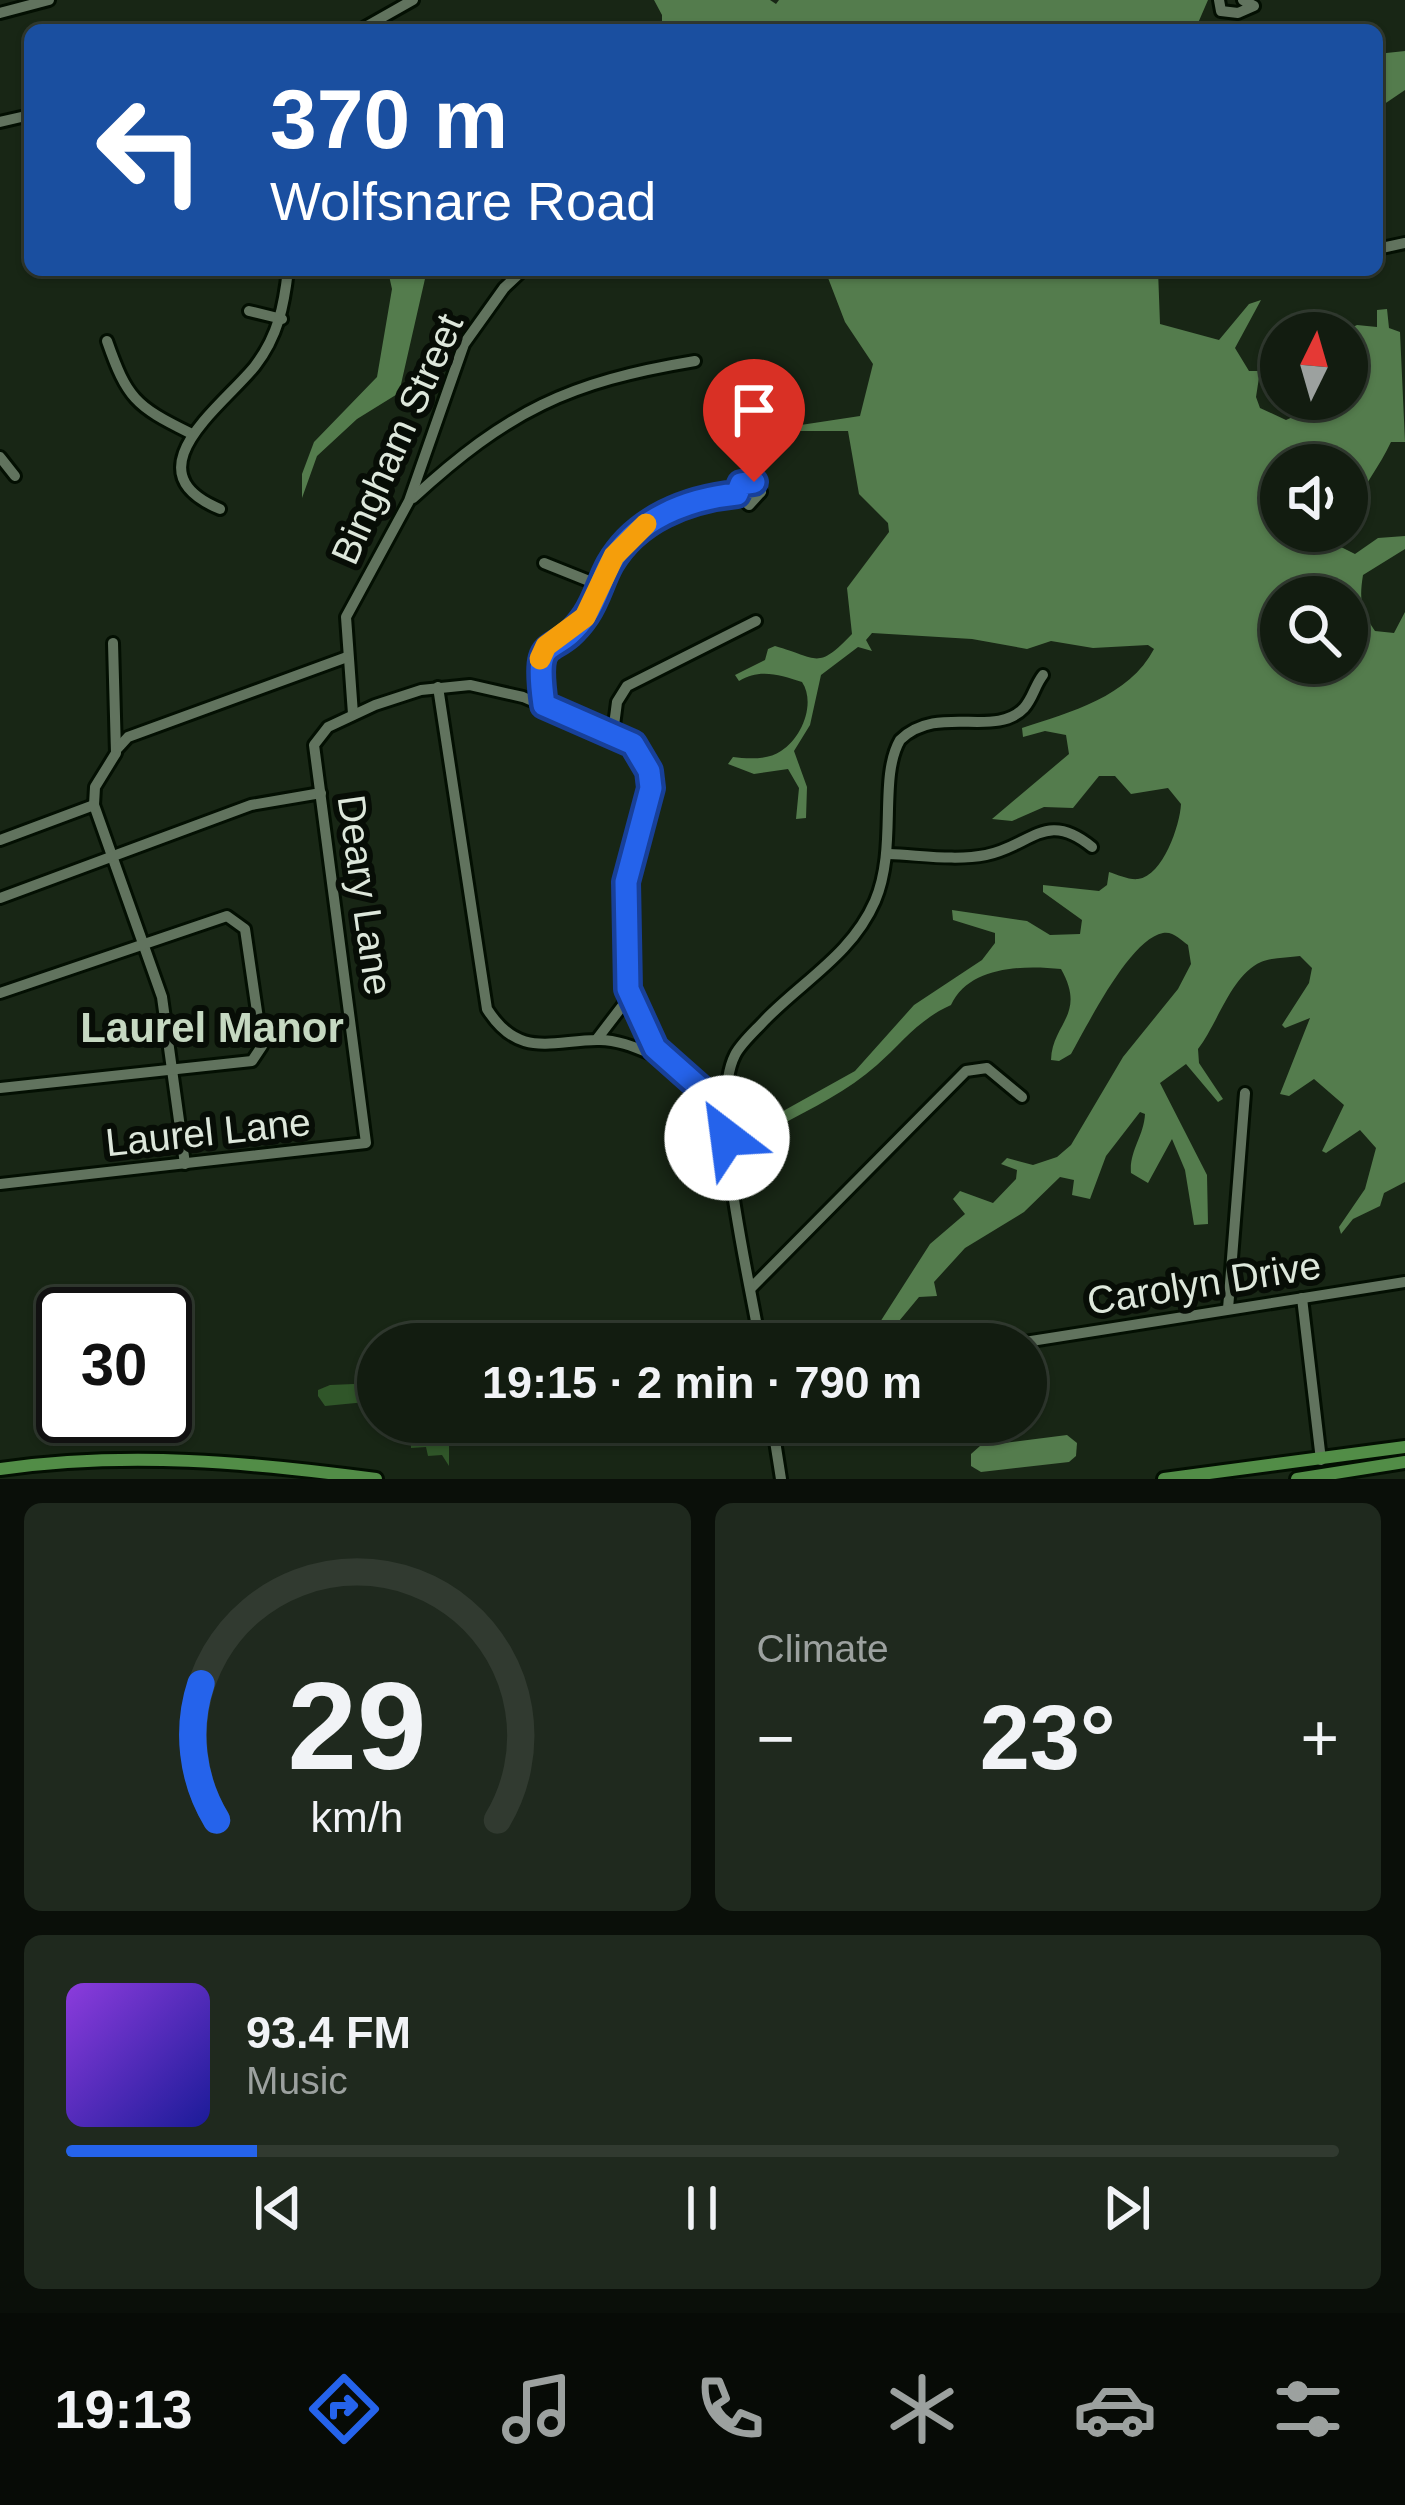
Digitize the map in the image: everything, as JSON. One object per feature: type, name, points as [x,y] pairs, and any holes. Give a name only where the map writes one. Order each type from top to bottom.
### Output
[{"type":"main road","points":[[1164,1479],[1405,1447]]},
{"type":"main road","points":[[0,1468],[103,1458],[186,1458],[376,1479]]},
{"type":"main road","points":[[1297,1479],[1405,1462]]},
{"type":"street","points":[[0,13],[50,0]]},
{"type":"street","points":[[369,24],[397,4],[413,0]]},
{"type":"street","points":[[1219,0],[1223,12],[1244,13],[1252,2]]},
{"type":"street","points":[[220,509],[198,500],[186,483],[182,459],[190,433],[256,365],[282,319],[287,276]]},
{"type":"street","name":"Bingham Street","points":[[353,714],[346,617],[409,501],[464,344],[517,276]]},
{"type":"street","points":[[249,311],[282,319]]},
{"type":"street","points":[[107,341],[124,389],[154,416],[190,433]]},
{"type":"street","points":[[409,501],[472,444],[527,408],[616,374],[695,361]]},
{"type":"street","points":[[0,457],[15,476]]},
{"type":"street","points":[[544,705],[542,653],[585,617],[619,550],[649,523],[699,500],[737,494]]},
{"type":"street","points":[[544,563],[599,586]]},
{"type":"street","points":[[613,733],[617,702],[627,686],[756,621]]},
{"type":"street","points":[[113,643],[116,753]]},
{"type":"street","points":[[185,1164],[165,1009],[94,805],[98,780],[128,737],[347,657]]},
{"type":"street","points":[[757,1323],[726,1111],[734,1057],[788,998],[850,943],[874,904],[889,854],[890,768],[900,740],[932,722],[994,721],[1016,714],[1043,675]]},
{"type":"street","points":[[353,714],[438,687],[480,686],[613,733],[639,751],[651,779],[626,882],[628,989],[623,1005],[597,1040]]},
{"type":"street","points":[[438,687],[487,1009],[499,1029],[524,1042],[557,1046],[619,1042],[664,1059]]},
{"type":"street","name":"Deary Lane","points":[[353,714],[321,732],[314,745],[362,1088]]},
{"type":"street","points":[[0,898],[251,805],[321,793]]},
{"type":"street","points":[[0,840],[94,805]]},
{"type":"street","points":[[889,854],[987,855],[1056,829],[1073,833],[1092,847]]},
{"type":"street","points":[[0,993],[217,917],[245,929],[262,1046],[256,1059],[0,1088]]},
{"type":"street","points":[[628,989],[648,1038],[664,1059],[726,1111]]},
{"type":"street","points":[[751,1288],[966,1071],[987,1068],[1022,1097]]},
{"type":"street","name":"Laurel Lane","points":[[0,1184],[362,1145],[369,1137],[362,1088]]},
{"type":"street","points":[[1228,1309],[1245,1093]]},
{"type":"street","name":"Carolyn Drive","points":[[1047,1338],[1405,1282]]},
{"type":"street","points":[[1302,1298],[1321,1460]]},
{"type":"street","points":[[776,1443],[782,1479]]},
{"type":"shaded area","points":[[654,0],[770,0],[776,4],[779,0],[1208,0],[1198,24],[662,24]]},
{"type":"shaded area","points":[[1405,51],[1405,90],[1383,105],[1383,53]]},
{"type":"shaded area","points":[[389,276],[426,276],[399,393],[357,419],[317,456],[302,498],[302,474],[314,442],[377,377],[392,289]]},
{"type":"shaded area","points":[[827,276],[1158,276],[1160,324],[1219,340],[1249,304],[1261,300],[1235,348],[1249,371],[1260,371],[1256,397],[1260,420],[1368,420],[1368,326],[1377,327],[1377,310],[1387,309],[1389,328],[1400,332],[1405,442],[1391,442],[1368,483],[1368,444],[1260,444],[1260,552],[1355,554],[1368,552],[1368,545],[1378,538],[1405,536],[1405,549],[1363,576],[1260,576],[1260,684],[1368,684],[1368,618],[1375,631],[1394,633],[1405,612],[1405,1182],[1384,1193],[1380,1206],[1353,1219],[1341,1234],[1339,1227],[1365,1189],[1376,1148],[1360,1130],[1326,1153],[1322,1151],[1344,1105],[1314,1079],[1289,1096],[1280,1094],[1310,1018],[1285,1028],[1282,1025],[1309,983],[1312,968],[1300,956],[1270,959],[1241,978],[1198,1049],[1199,1063],[1223,1099],[1218,1102],[1186,1064],[1160,1083],[1207,1175],[1208,1224],[1194,1225],[1185,1170],[1172,1139],[1148,1183],[1131,1173],[1144,1122],[1145,1114],[1140,1112],[1106,1156],[1090,1199],[1072,1195],[1074,1180],[1060,1177],[1024,1212],[965,1248],[934,1282],[937,1296],[919,1297],[897,1323],[879,1323],[930,1244],[965,1214],[953,1199],[960,1191],[993,1203],[1016,1179],[1017,1170],[1001,1164],[1007,1158],[1033,1165],[1057,1157],[1071,1145],[1123,1057],[1178,989],[1191,964],[1188,945],[1177,936],[1163,933],[1150,939],[1111,984],[1071,1054],[1059,1061],[1051,1060],[1053,1047],[1071,997],[1061,969],[1014,968],[984,975],[854,1083],[779,1126],[767,1120],[855,1071],[914,1005],[982,960],[995,943],[995,933],[953,920],[952,910],[1027,921],[1050,935],[1080,934],[1082,920],[1043,892],[1043,885],[1099,891],[1107,885],[1109,872],[1135,879],[1147,876],[1168,848],[1181,804],[1168,788],[1131,794],[1115,776],[1099,776],[1073,808],[1044,807],[1012,821],[992,819],[1069,754],[1066,735],[1045,731],[1023,737],[1022,728],[1114,691],[1143,666],[1154,649],[1148,645],[1093,648],[1051,641],[1027,649],[972,639],[872,633],[866,640],[872,651],[858,647],[821,675],[810,725],[794,751],[807,787],[806,818],[796,819],[799,788],[788,769],[754,774],[728,764],[733,757],[764,757],[789,745],[805,720],[808,700],[802,682],[762,674],[739,681],[735,675],[765,660],[768,649],[775,646],[824,657],[852,634],[847,588],[889,532],[888,523],[859,494],[848,431],[794,431],[794,426],[860,416],[873,364],[845,322]]},
{"type":"shaded area","points":[[1067,1435],[1077,1443],[1076,1456],[1069,1462],[981,1472],[971,1466],[971,1454],[980,1446],[1047,1443],[1047,1438]]},
{"type":"building","points":[[357,1384],[357,1403],[325,1406],[318,1390]]},
{"type":"building","points":[[411,1443],[449,1443],[449,1466],[442,1455],[428,1456],[426,1447],[411,1448]]},
{"type":"slow traffic","points":[[540,659],[546,646],[585,617],[614,556],[646,524]]},
{"type":"district","name":"Laurel Manor","points":[[212,1027]]},
{"type":"route","points":[[727,1138],[726,1111],[655,1048],[628,989],[626,882],[651,788],[649,771],[633,744],[544,705],[539,660],[546,646],[585,617],[614,556],[643,527],[699,500],[737,494],[741,484],[754,482]]}]
